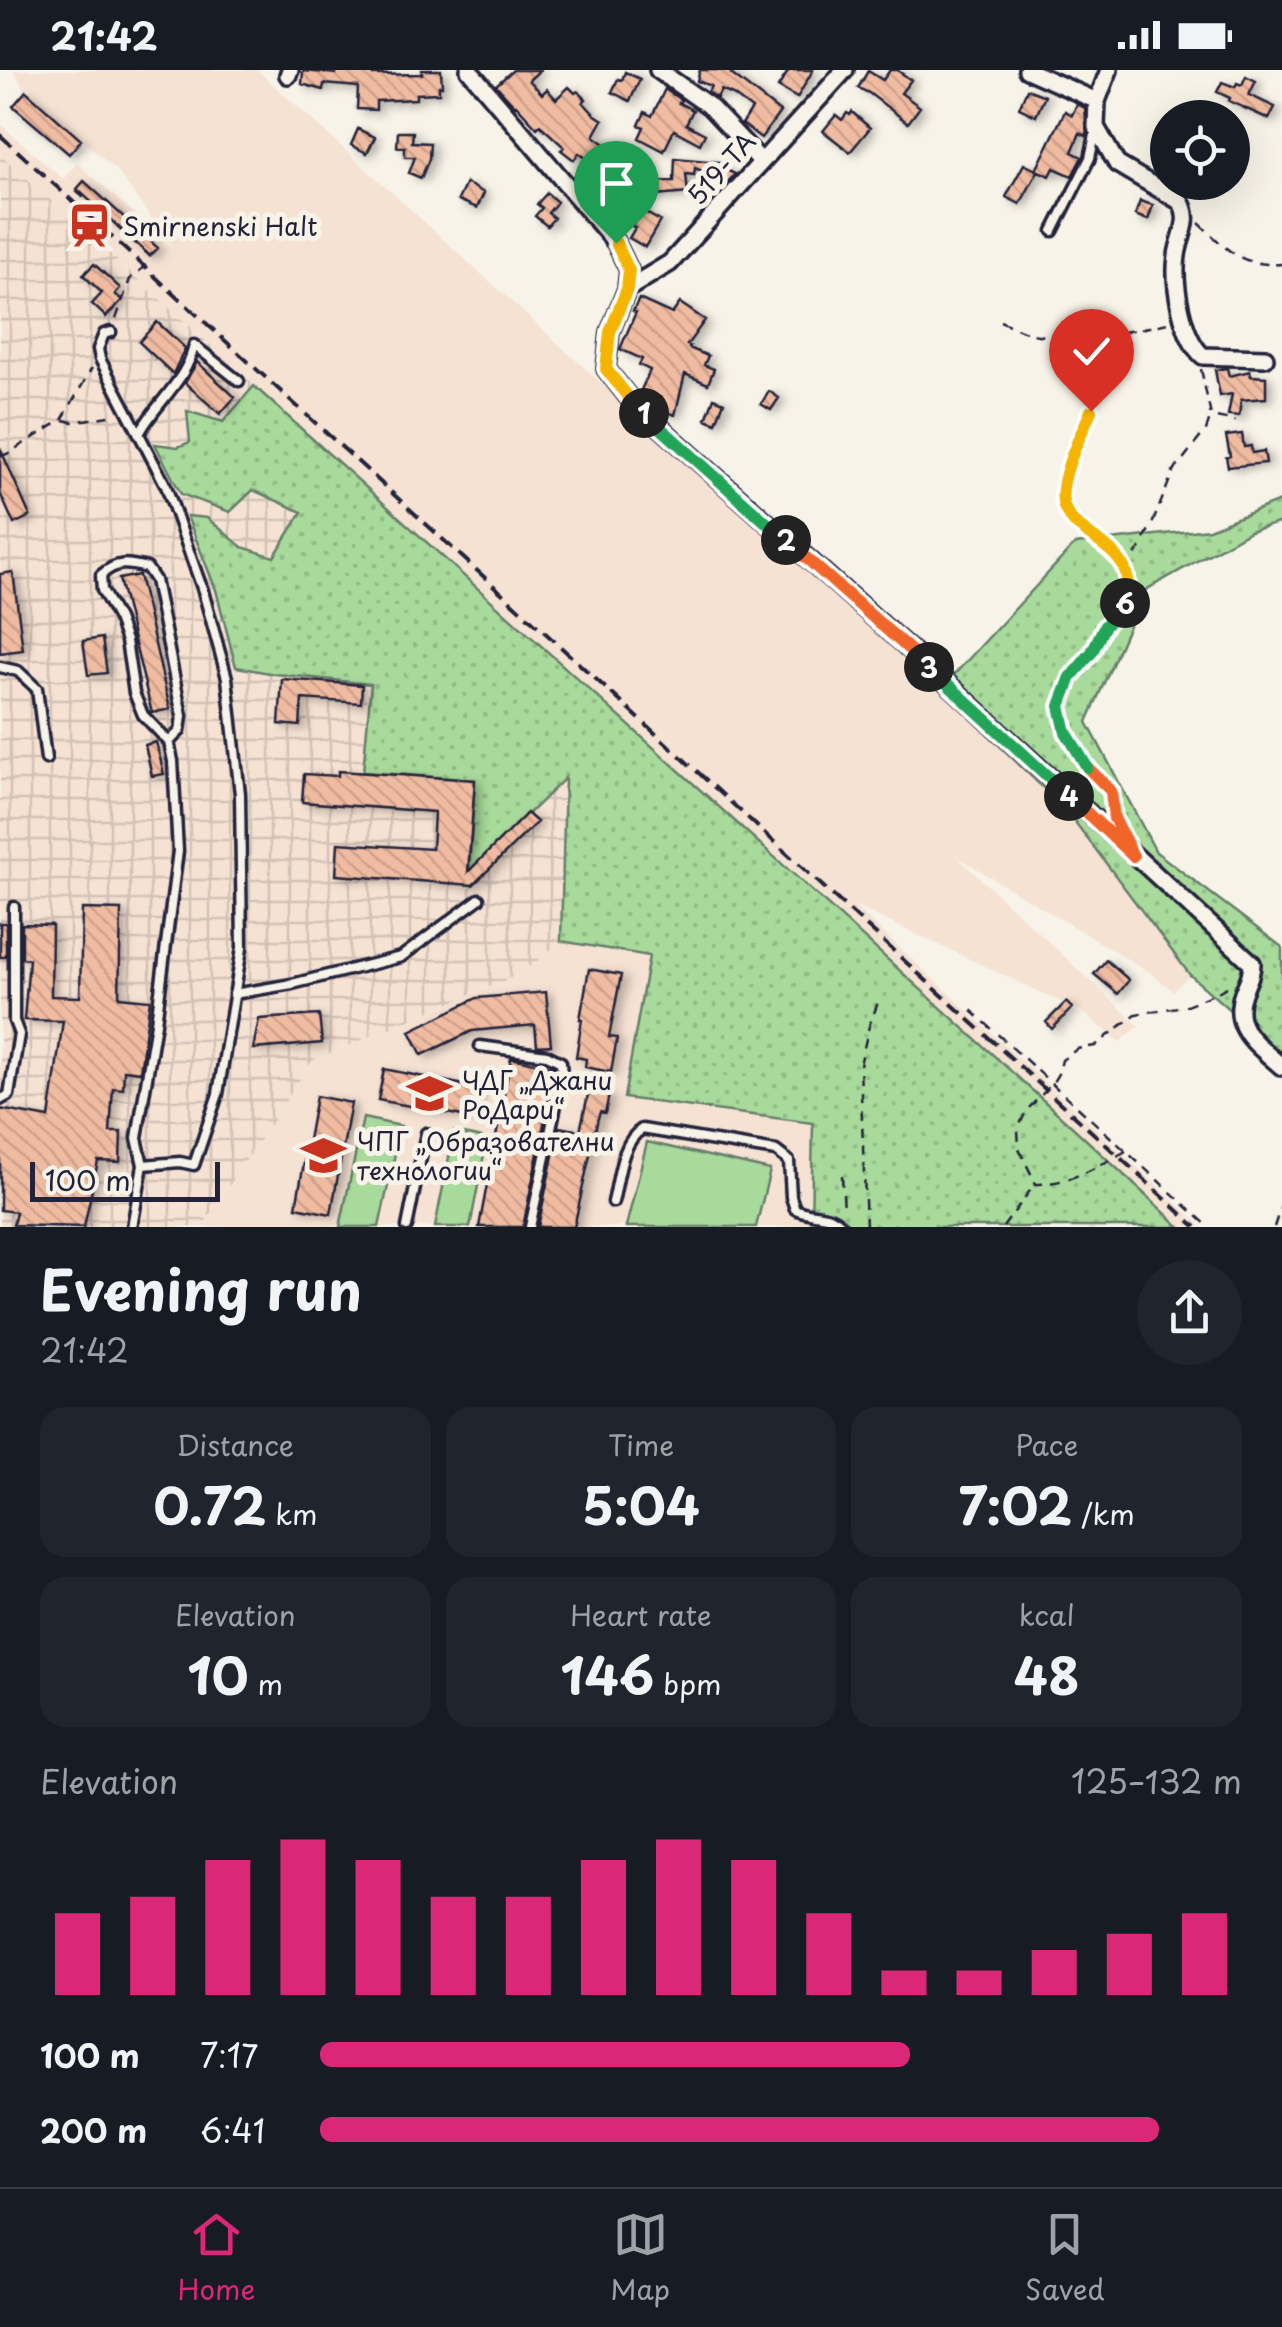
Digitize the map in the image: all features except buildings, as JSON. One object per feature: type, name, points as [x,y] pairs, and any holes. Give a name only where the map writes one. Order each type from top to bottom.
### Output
[{"type":"street","points":[[470,70],[616,243],[629,270],[627,289],[610,332],[606,369],[633,403],[933,670],[1252,963],[1240,1010],[1246,1033],[1282,1067]]},
{"type":"street","points":[[658,70],[709,106],[761,160]]},
{"type":"street","name":"519-ТА","points":[[627,289],[670,263],[845,70]]},
{"type":"street","points":[[1027,70],[1097,101]]},
{"type":"street","points":[[1109,70],[1097,101],[1096,127],[1117,164],[1181,202],[1187,212],[1175,277],[1194,349],[1203,356],[1265,358]]},
{"type":"lane","points":[[1053,232],[1090,158],[1096,127]]},
{"type":"lane","points":[[112,332],[104,334],[98,350],[100,359],[166,486],[203,591],[227,678],[240,794],[242,948],[218,1094],[194,1165],[143,1165]]},
{"type":"lane","points":[[139,434],[149,414],[191,360],[194,345],[239,382]]},
{"type":"lane","points":[[132,1227],[143,1165],[137,1138],[178,851],[169,742],[143,715],[134,694],[126,641],[102,590],[101,576],[111,566],[130,564],[147,568],[155,580],[182,716],[180,730],[169,742]]},
{"type":"lane","points":[[0,668],[18,671],[38,689],[46,759]]},
{"type":"lane","points":[[234,994],[292,984],[401,956],[479,899]]},
{"type":"lane","points":[[0,1100],[9,1095],[19,1034],[14,1021],[14,907]]},
{"type":"lane","points":[[480,1046],[548,1055],[560,1062],[562,1076],[530,1227]]},
{"type":"lane","points":[[614,1202],[628,1144],[633,1134],[642,1129],[776,1151],[790,1161],[795,1208],[831,1216],[843,1227]]},
{"type":"lane","points":[[406,1227],[426,1133]]},
{"type":"path","points":[[76,191],[150,256],[130,279],[112,332]]},
{"type":"path","points":[[1187,212],[1239,258],[1262,265],[1282,264]]},
{"type":"path","points":[[1000,321],[1034,335],[1071,337],[1112,334],[1184,320]]},
{"type":"path","points":[[1112,334],[1099,390],[1063,485],[1062,498],[1070,518],[1118,558],[1128,592],[1124,605],[1104,627],[1092,652],[1071,677],[1060,706],[1066,732],[1082,762],[1111,791],[1114,818]]},
{"type":"path","points":[[1124,569],[1138,551],[1173,472],[1206,430],[1211,416],[1194,349]]},
{"type":"path","points":[[0,456],[62,420],[100,359]]},
{"type":"path","points":[[62,420],[129,414]]},
{"type":"path","points":[[1211,416],[1236,421]]},
{"type":"path","points":[[1036,1184],[1019,1150],[1018,1129],[1026,1112],[1052,1084],[1062,1060],[1077,1049],[1095,1046],[1136,1014],[1184,1006],[1229,985]]},
{"type":"path","points":[[866,1227],[860,1065],[879,1000]]},
{"type":"path","points":[[971,1010],[1209,1227]]},
{"type":"path","points":[[1036,1184],[1055,1184],[1126,1151]]},
{"type":"path","points":[[842,1176],[844,1210]]},
{"type":"path","points":[[1003,1227],[1036,1184]]},
{"type":"path","points":[[1274,1227],[1282,1202]]},
{"type":"shaded area","points":[[13,70],[257,70],[941,689],[1066,810],[1190,975],[1173,991],[1152,974],[956,856],[1139,1026],[1120,1042],[1081,1011],[853,905],[1202,1227],[1180,1227],[0,154],[0,124],[63,179],[77,163],[173,248],[117,171],[26,91]]},
{"type":"shaded area","points":[[0,154],[358,479],[236,667],[372,684],[366,737],[475,780],[469,870],[565,777],[561,941],[522,973],[312,1061],[202,1227],[0,1227]]},
{"type":"shaded area","points":[[561,941],[650,956],[624,1098],[814,1123],[811,1227],[202,1227],[312,1061],[522,973]]},
{"type":"green space","points":[[254,386],[1180,1227],[811,1227],[813,1123],[624,1098],[649,956],[561,941],[565,778],[469,872],[475,780],[363,772],[371,684],[236,667],[216,590],[187,516],[207,518],[242,547],[274,557],[302,512],[253,490],[230,512],[181,494],[155,444],[178,447],[190,442],[187,411],[223,422]]},
{"type":"green space","points":[[1282,500],[1282,522],[1250,531],[1144,591],[1087,722],[1156,852],[1282,947],[1282,1056],[1190,975],[1066,810],[941,689],[1075,544],[1209,529]]},
{"type":"green space","points":[[363,1118],[401,1126],[379,1227],[340,1227]]},
{"type":"green space","points":[[454,1132],[487,1139],[470,1227],[435,1227]]},
{"type":"green space","points":[[647,1142],[770,1170],[756,1227],[626,1227]]},
{"type":"railway","points":[[0,135],[1196,1227]]},
{"type":"place","name":"Smirnenski Halt","points":[[90,226]]},
{"type":"place","name":"ЧДГ „Джани РоДари“","points":[[429,1094]]},
{"type":"place","name":"ЧПГ „Образователни технологии“","points":[[324,1155]]},
{"type":"route","points":[[616,243],[629,270],[627,289],[610,332],[606,369],[633,403],[933,670],[1133,856],[1114,818],[1111,791],[1082,762],[1066,732],[1060,706],[1071,677],[1092,652],[1104,627],[1124,605],[1128,592],[1118,558],[1064,509],[1063,485],[1091,411]]}]
